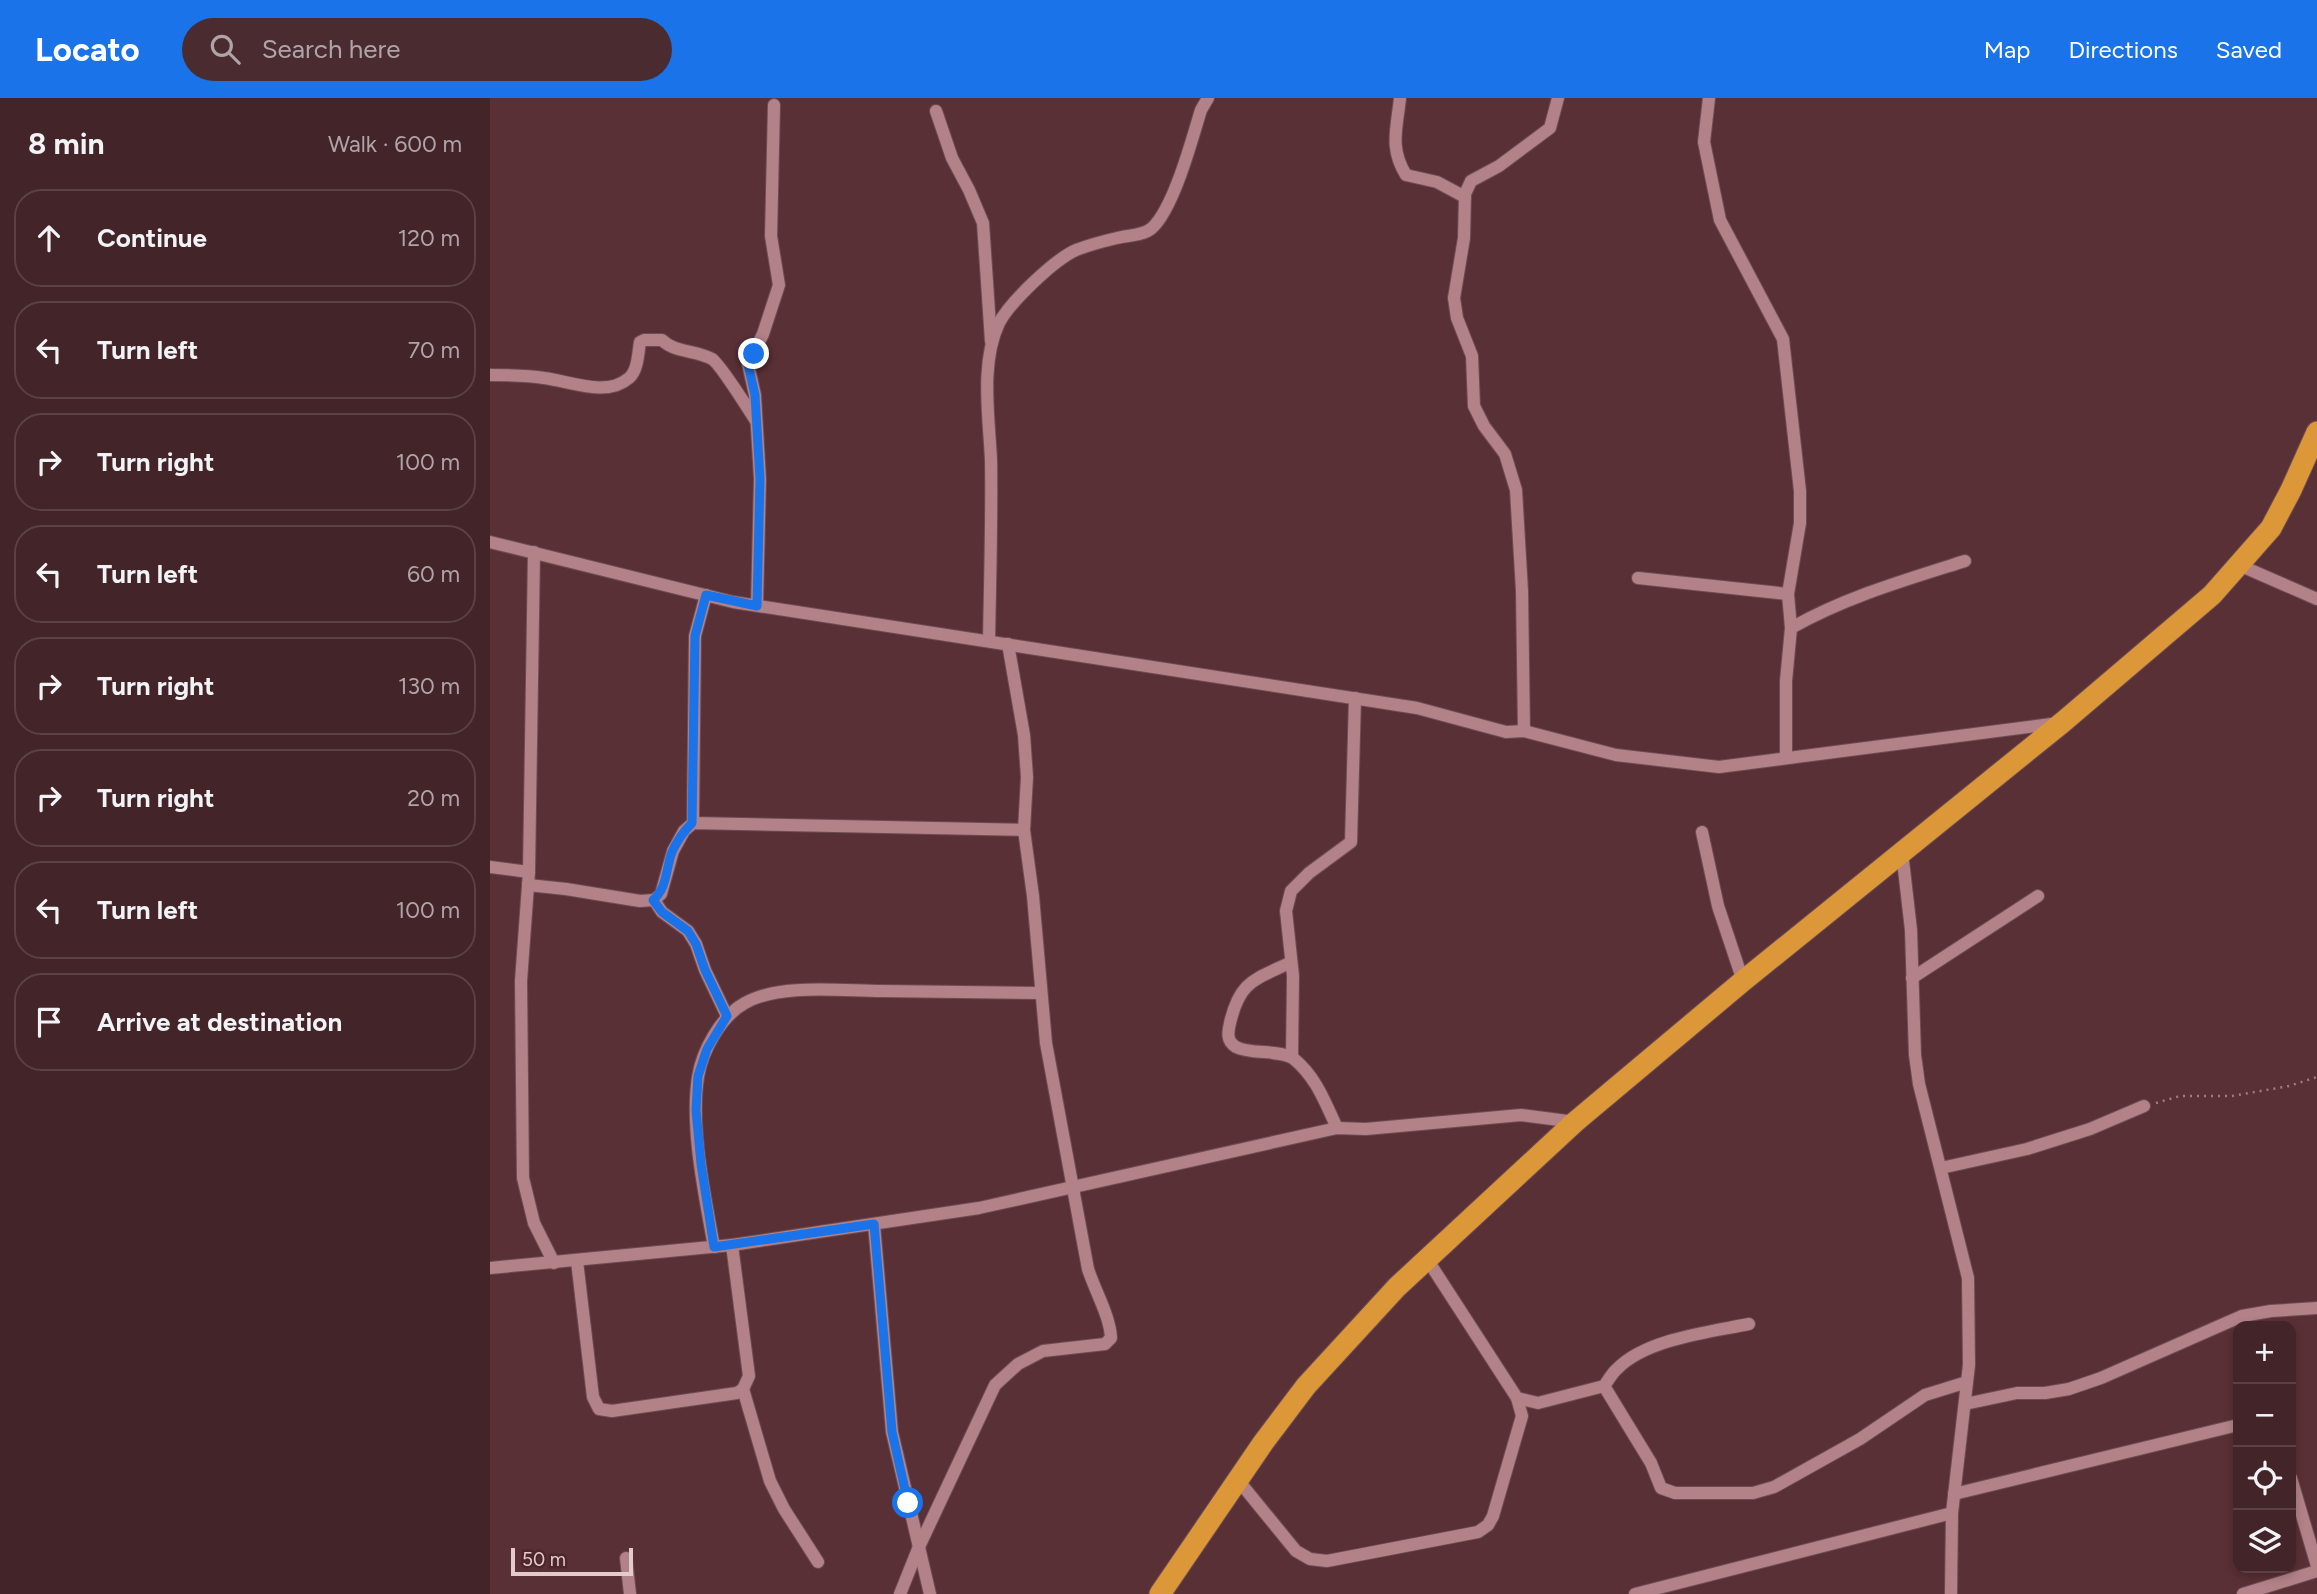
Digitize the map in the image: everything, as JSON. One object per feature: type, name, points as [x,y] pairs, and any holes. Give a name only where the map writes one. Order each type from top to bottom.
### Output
[{"type":"highway","points":[[1160,1594],[1306,1386],[1397,1287],[1575,1122],[1743,981],[2063,722],[2213,595],[2271,528],[2317,432]]},
{"type":"street","points":[[991,348],[1000,322],[1023,292],[1055,264],[1076,251],[1120,237],[1138,235],[1152,228],[1171,199],[1201,110],[1208,98]]},
{"type":"street","points":[[1401,98],[1395,150],[1406,175],[1437,182],[1465,197]]},
{"type":"street","points":[[1524,732],[1522,591],[1516,490],[1505,454],[1484,426],[1474,406],[1472,356],[1457,318],[1454,298],[1464,238],[1465,197],[1471,181],[1499,166],[1550,128],[1558,98]]},
{"type":"street","points":[[1709,98],[1704,142],[1720,220],[1783,339],[1800,491],[1800,523],[1788,594],[1791,628],[1786,681],[1786,758]]},
{"type":"street","points":[[757,606],[760,479],[755,395],[748,364],[763,334],[779,285],[771,236],[774,104]]},
{"type":"street","points":[[936,111],[952,158],[970,190],[983,222],[991,348],[986,405],[990,458],[989,641]]},
{"type":"street","points":[[490,375],[532,376],[597,388],[610,386],[628,379],[634,371],[640,342],[662,340],[668,346],[712,359],[719,365],[757,421]]},
{"type":"street","points":[[490,542],[757,606],[1417,708],[1506,732],[1524,732],[1616,755],[1719,767],[2063,722]]},
{"type":"street","points":[[534,552],[528,879],[521,981],[523,1178],[534,1223],[554,1263]]},
{"type":"street","points":[[1791,628],[1825,609],[1873,590],[1965,561]]},
{"type":"street","points":[[2239,565],[2317,599]]},
{"type":"street","points":[[1638,578],[1788,594]]},
{"type":"street","points":[[490,867],[566,889],[640,901],[653,900],[661,894],[673,851],[684,831],[692,823],[695,636],[706,595]]},
{"type":"street","points":[[900,1594],[968,1438],[995,1385],[1004,1374],[1043,1351],[1105,1344],[1111,1338],[1108,1321],[1088,1269],[1046,1043],[1033,896],[1024,830],[1027,776],[1024,735],[1008,644]]},
{"type":"street","points":[[1292,1057],[1291,962],[1286,911],[1291,891],[1309,873],[1351,842],[1355,698]]},
{"type":"street","points":[[692,823],[1024,830]]},
{"type":"street","points":[[1702,832],[1718,906],[1743,981]]},
{"type":"street","points":[[1902,852],[1911,930],[1916,1065],[1968,1278],[1967,1382],[1952,1513],[1951,1594]]},
{"type":"street","points":[[1912,978],[2038,896]]},
{"type":"street","points":[[653,900],[662,912],[688,931],[727,1016]]},
{"type":"street","points":[[1291,962],[1242,989],[1236,999],[1227,1034],[1231,1044],[1239,1049],[1292,1057],[1316,1082],[1337,1128]]},
{"type":"street","points":[[714,1247],[696,1110],[698,1076],[707,1049],[727,1016],[746,1002],[773,993],[1041,993]]},
{"type":"street","points":[[1941,1168],[2027,1149],[2090,1129],[2144,1106]]},
{"type":"street","points":[[490,1268],[732,1245],[979,1208],[1337,1128],[1366,1129],[1521,1115],[1575,1122]]},
{"type":"street","points":[[874,1224],[892,1432],[930,1594]]},
{"type":"street","points":[[577,1261],[593,1397],[599,1409],[612,1411],[737,1393],[743,1389],[749,1376],[732,1245]]},
{"type":"street","points":[[1238,1480],[1296,1551],[1310,1559],[1327,1561],[1478,1532],[1488,1525],[1493,1516],[1521,1416],[1517,1398],[1427,1259]]},
{"type":"street","points":[[1965,1404],[2017,1393],[2045,1393],[2101,1378],[2242,1316],[2317,1308]]},
{"type":"street","points":[[1521,1416],[1538,1403],[1604,1387],[1617,1368],[1640,1353],[1672,1341],[1749,1324]]},
{"type":"street","points":[[1604,1387],[1651,1463],[1661,1488],[1675,1493],[1753,1493],[1774,1487],[1860,1439],[1924,1395],[1967,1382]]},
{"type":"street","points":[[743,1389],[770,1481],[784,1509],[818,1562]]},
{"type":"street","points":[[1517,1398],[1538,1403]]},
{"type":"street","points":[[1954,1494],[2233,1426]]},
{"type":"street","points":[[2243,1594],[2317,1568],[2296,1495]]},
{"type":"street","points":[[1635,1594],[1952,1513]]},
{"type":"street","points":[[626,1558],[630,1594]]},
{"type":"path","points":[[2144,1106],[2180,1096],[2232,1096],[2289,1086],[2317,1077]]},
{"type":"route","points":[[754,354],[748,364],[755,395],[760,479],[757,606],[706,595],[695,636],[692,823],[684,831],[673,851],[661,894],[653,900],[662,912],[688,931],[727,1016],[707,1049],[698,1076],[696,1110],[705,1197],[714,1247],[874,1224],[892,1432],[908,1503]]}]
